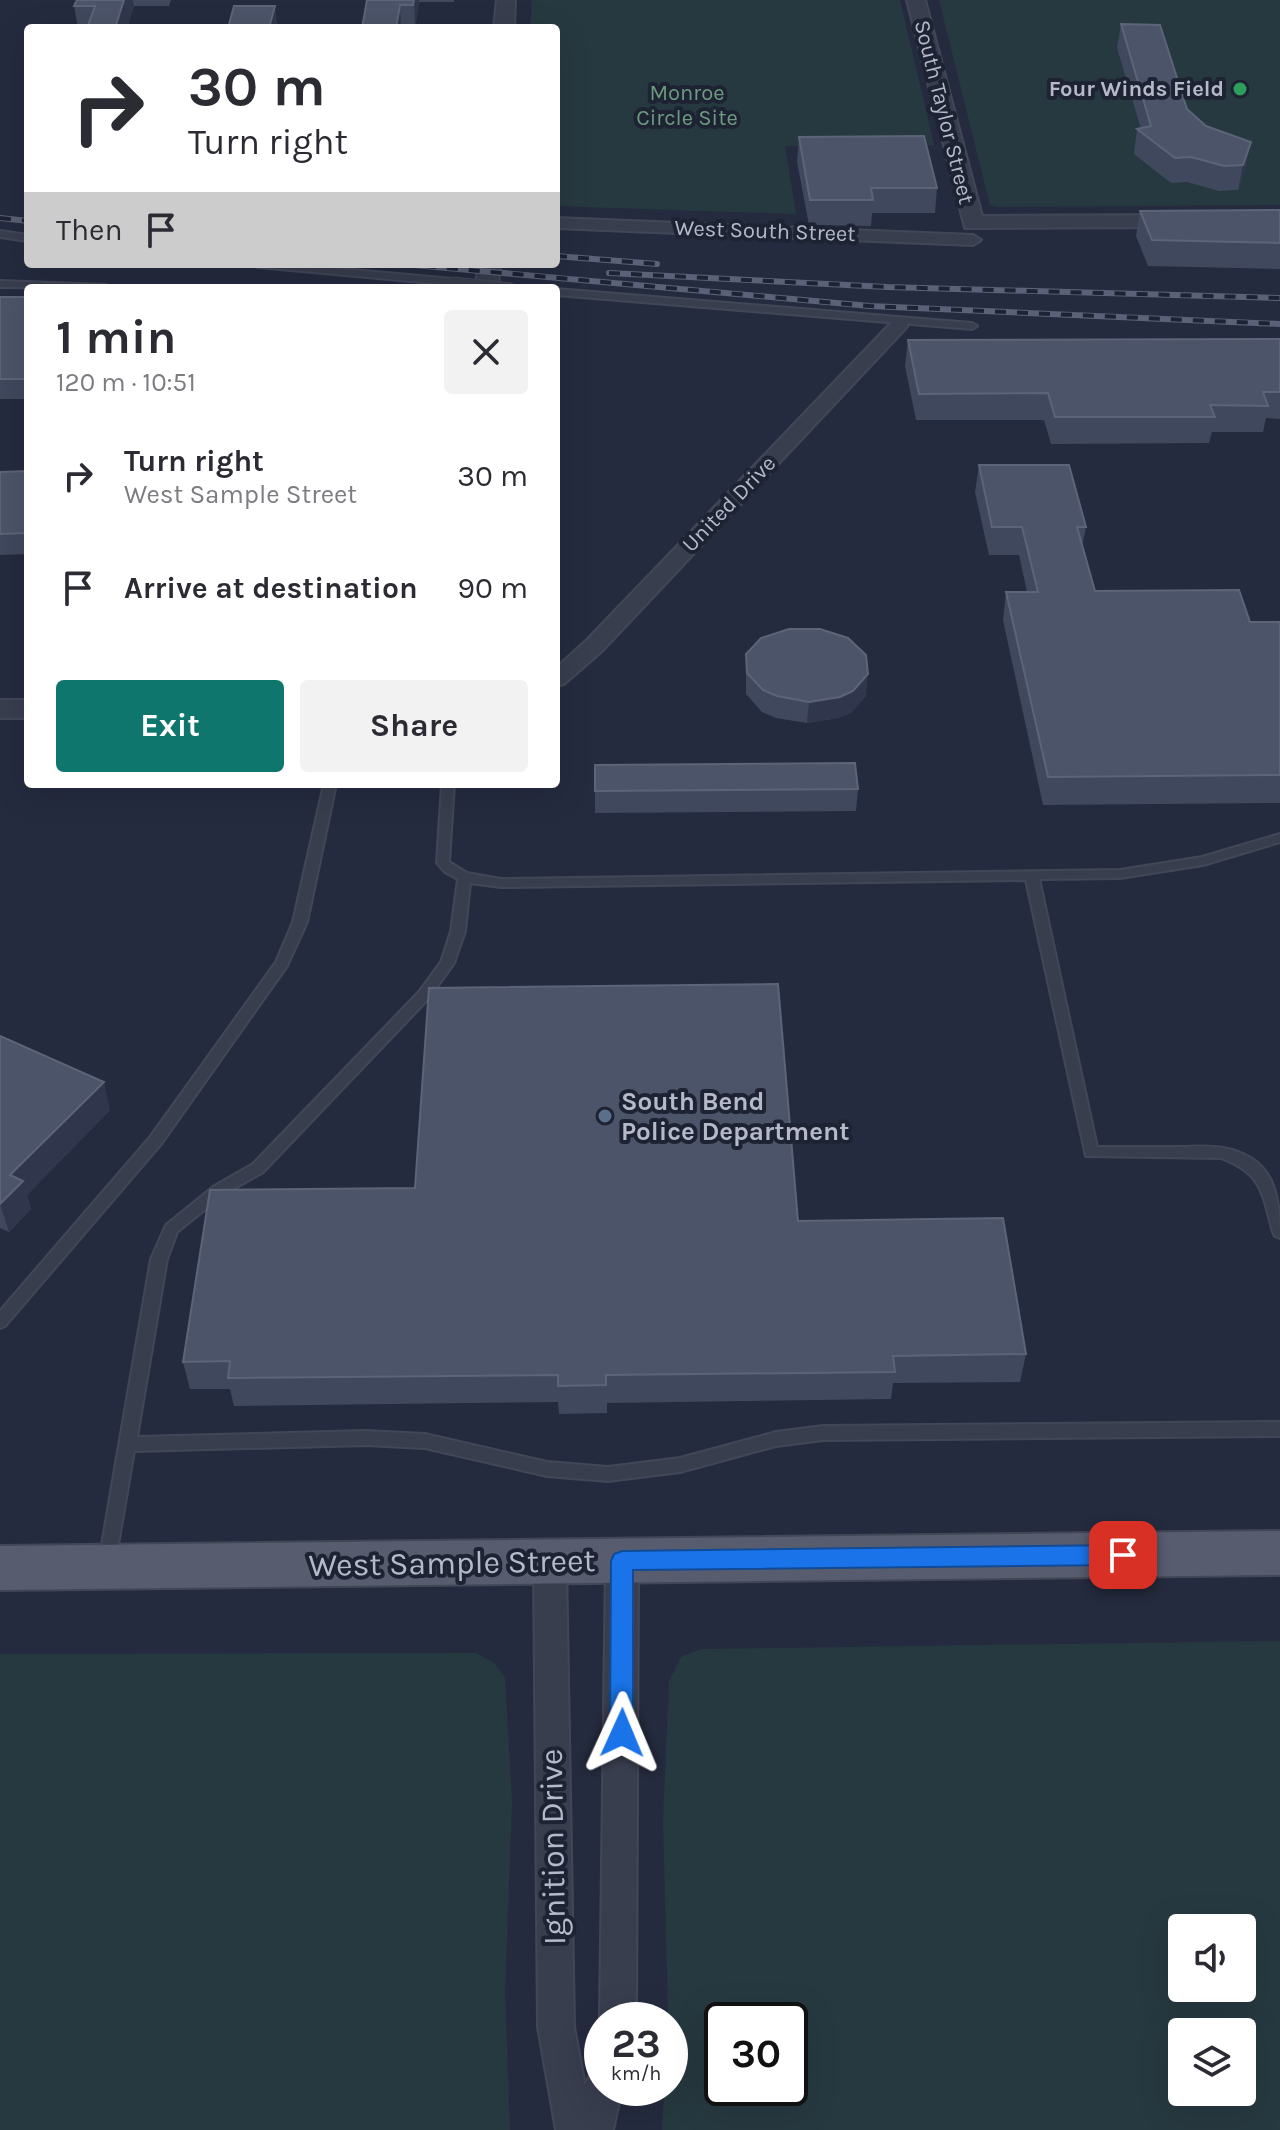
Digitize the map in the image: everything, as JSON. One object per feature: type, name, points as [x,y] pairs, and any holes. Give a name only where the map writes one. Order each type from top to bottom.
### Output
[{"type":"main road","name":"West Sample Street","points":[[3,1568],[1280,1553]]},
{"type":"street","points":[[504,24],[506,0]]},
{"type":"street","name":"South Taylor Street","points":[[916,0],[973,232]]},
{"type":"street","name":"West South Street","points":[[560,223],[973,232],[1203,221]]},
{"type":"street","points":[[961,260],[973,232]]},
{"type":"street","name":"United Drive","points":[[560,676],[595,645],[899,325]]},
{"type":"street","points":[[0,709],[24,709]]},
{"type":"street","points":[[618,2002],[622,1561]]},
{"type":"street","name":"Ignition Drive","points":[[550,1562],[556,2027],[575,2130]]},
{"type":"street","points":[[594,2130],[599,2106]]},
{"type":"lane","points":[[0,234],[24,237]]},
{"type":"lane","points":[[301,268],[473,284]]},
{"type":"lane","points":[[0,284],[24,285]]},
{"type":"lane","points":[[560,292],[972,326]]},
{"type":"lane","points":[[0,1322],[156,1140],[282,963],[300,922],[329,788]]},
{"type":"lane","points":[[448,788],[443,863],[452,874],[464,879],[501,883],[1120,874],[1203,861],[1280,838]]},
{"type":"lane","points":[[1032,876],[1091,1152],[1222,1153],[1244,1161],[1258,1172],[1268,1189],[1280,1232]]},
{"type":"lane","points":[[106,1567],[159,1259],[171,1229],[218,1191],[258,1168],[424,995],[447,963],[458,931],[464,879]]},
{"type":"lane","points":[[127,1444],[366,1438],[425,1441],[547,1469],[608,1474],[680,1465],[776,1439],[823,1433],[1280,1429]]},
{"type":"green space","name":"Monroe Circle Site","points":[[532,0],[900,0],[934,145],[785,146],[796,214],[560,206],[560,24],[530,24]]},
{"type":"green space","points":[[939,0],[1280,0],[1280,205],[990,205]]},
{"type":"green space","points":[[1280,1641],[1280,2130],[662,2130],[663,2106],[688,2106],[688,2002],[668,2002],[663,1822],[669,1681],[681,1657],[701,1649]]},
{"type":"green space","points":[[476,1653],[494,1663],[505,1678],[512,1801],[505,1992],[510,2130],[0,2130],[0,1654]]},
{"type":"building","points":[[77,0],[124,0],[116,24],[88,24],[95,6],[74,6]]},
{"type":"building","points":[[367,0],[414,0],[413,5],[400,5],[397,24],[363,24]]},
{"type":"building","points":[[234,6],[275,6],[270,24],[229,24]]},
{"type":"building","points":[[1121,24],[1160,25],[1187,109],[1206,126],[1251,142],[1243,165],[1224,166],[1191,157],[1175,158],[1137,129],[1151,126]]},
{"type":"building","points":[[924,136],[937,188],[871,188],[873,200],[810,200],[799,137]]},
{"type":"building","points":[[1280,210],[1280,243],[1152,240],[1140,211]]},
{"type":"building","points":[[0,297],[24,297],[24,379],[0,379]]},
{"type":"building","points":[[1280,339],[1280,392],[1263,392],[1268,406],[1210,405],[1215,417],[1055,417],[1048,393],[919,394],[908,340]]},
{"type":"building","points":[[979,465],[1069,465],[1086,527],[1077,527],[1095,591],[1239,590],[1250,622],[1280,622],[1280,775],[1048,777],[1006,592],[1038,592],[1022,527],[992,527]]},
{"type":"building","points":[[24,471],[24,533],[0,534],[0,472]]},
{"type":"building","points":[[789,629],[820,629],[848,638],[866,655],[868,674],[853,691],[840,697],[809,702],[763,690],[747,673],[746,654],[761,638]]},
{"type":"building","points":[[855,763],[858,789],[595,791],[595,765]]},
{"type":"building","name":"South Bend Police Department","points":[[778,984],[798,1221],[1003,1218],[1026,1354],[893,1356],[895,1372],[606,1375],[606,1385],[558,1386],[558,1375],[228,1378],[230,1361],[183,1362],[210,1190],[415,1188],[429,988]]},
{"type":"building","points":[[0,1036],[104,1082],[10,1175],[23,1181],[0,1204]]},
{"type":"railway","points":[[0,218],[24,221]]},
{"type":"railway","points":[[560,256],[657,264]]},
{"type":"railway","points":[[447,268],[870,306],[1280,324]]},
{"type":"railway","points":[[609,273],[887,287],[1280,298]]},
{"type":"place","name":"Four Winds Field","points":[[1240,89]]},
{"type":"place","name":"South Bend Police Department","points":[[605,1116]]},
{"type":"route","points":[[622,1733],[622,1561],[1123,1555]]}]
